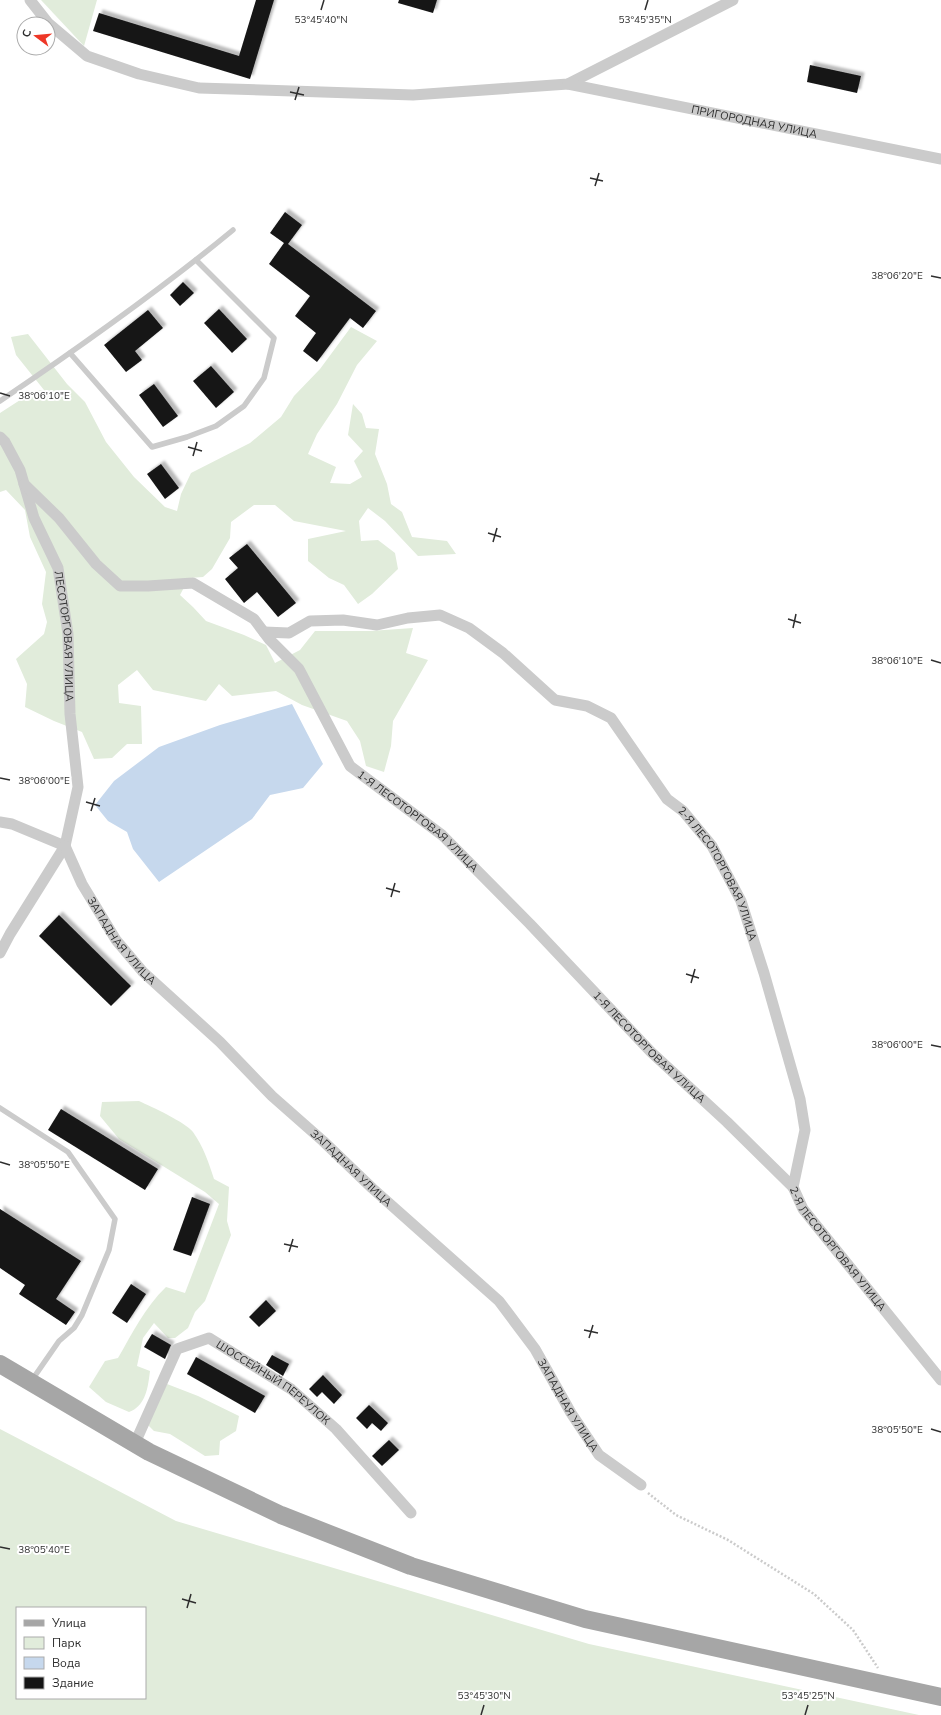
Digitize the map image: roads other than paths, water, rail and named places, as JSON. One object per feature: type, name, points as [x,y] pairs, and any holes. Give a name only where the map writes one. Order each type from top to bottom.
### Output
[{"type":"main road","points":[[0,1364],[135,1443],[281,1515],[411,1566],[585,1619],[941,1697]]},
{"type":"street","points":[[30,0],[48,24],[87,56],[139,74],[199,88],[413,95],[568,84],[733,0]]},
{"type":"street","name":"ПРИГОРОДНАЯ УЛИЦА","points":[[568,84],[941,159]]},
{"type":"street","name":"ЛЕСОТОРГОВАЯ УЛИЦА","points":[[0,437],[5,442],[20,470],[34,518],[58,568],[68,634],[70,714],[78,787],[65,846],[10,934],[0,953]]},
{"type":"street","name":"1-Я ЛЕСОТОРГОВАЯ УЛИЦА","points":[[24,484],[59,518],[96,564],[120,586],[193,583],[254,619],[269,639],[299,669],[350,766],[442,835],[530,924],[651,1052],[727,1122],[793,1187]]},
{"type":"street","name":"2-Я ЛЕСОТОРГОВАЯ УЛИЦА","points":[[264,632],[289,633],[310,621],[343,620],[377,626],[408,618],[440,615],[469,628],[503,653],[555,700],[587,706],[611,718],[667,799],[684,811],[712,846],[741,901],[764,973],[800,1099],[804,1130],[793,1187],[803,1209],[941,1380]]},
{"type":"street","points":[[0,822],[12,824],[65,846]]},
{"type":"street","name":"ЗАПАДНАЯ УЛИЦА","points":[[65,846],[82,884],[116,940],[143,972],[220,1042],[272,1096],[323,1141],[372,1188],[500,1301],[535,1349],[571,1413],[599,1455],[641,1485]]},
{"type":"street","name":"ШОССЕЙНЫЙ ПЕРЕУЛОК","points":[[135,1443],[177,1349],[209,1338],[291,1389],[336,1428],[411,1513]]},
{"type":"lane","points":[[0,401],[70,353],[196,260],[233,230]]},
{"type":"lane","points":[[70,353],[152,447],[187,437],[216,426],[244,406],[264,378],[274,338],[196,260]]},
{"type":"lane","points":[[0,1108],[68,1152],[116,1219],[109,1250],[82,1315],[74,1328],[59,1341],[31,1382]]},
{"type":"water","points":[[292,704],[323,764],[303,788],[270,795],[252,819],[159,882],[133,849],[127,832],[108,821],[95,805],[114,781],[159,747],[220,725]]}]
